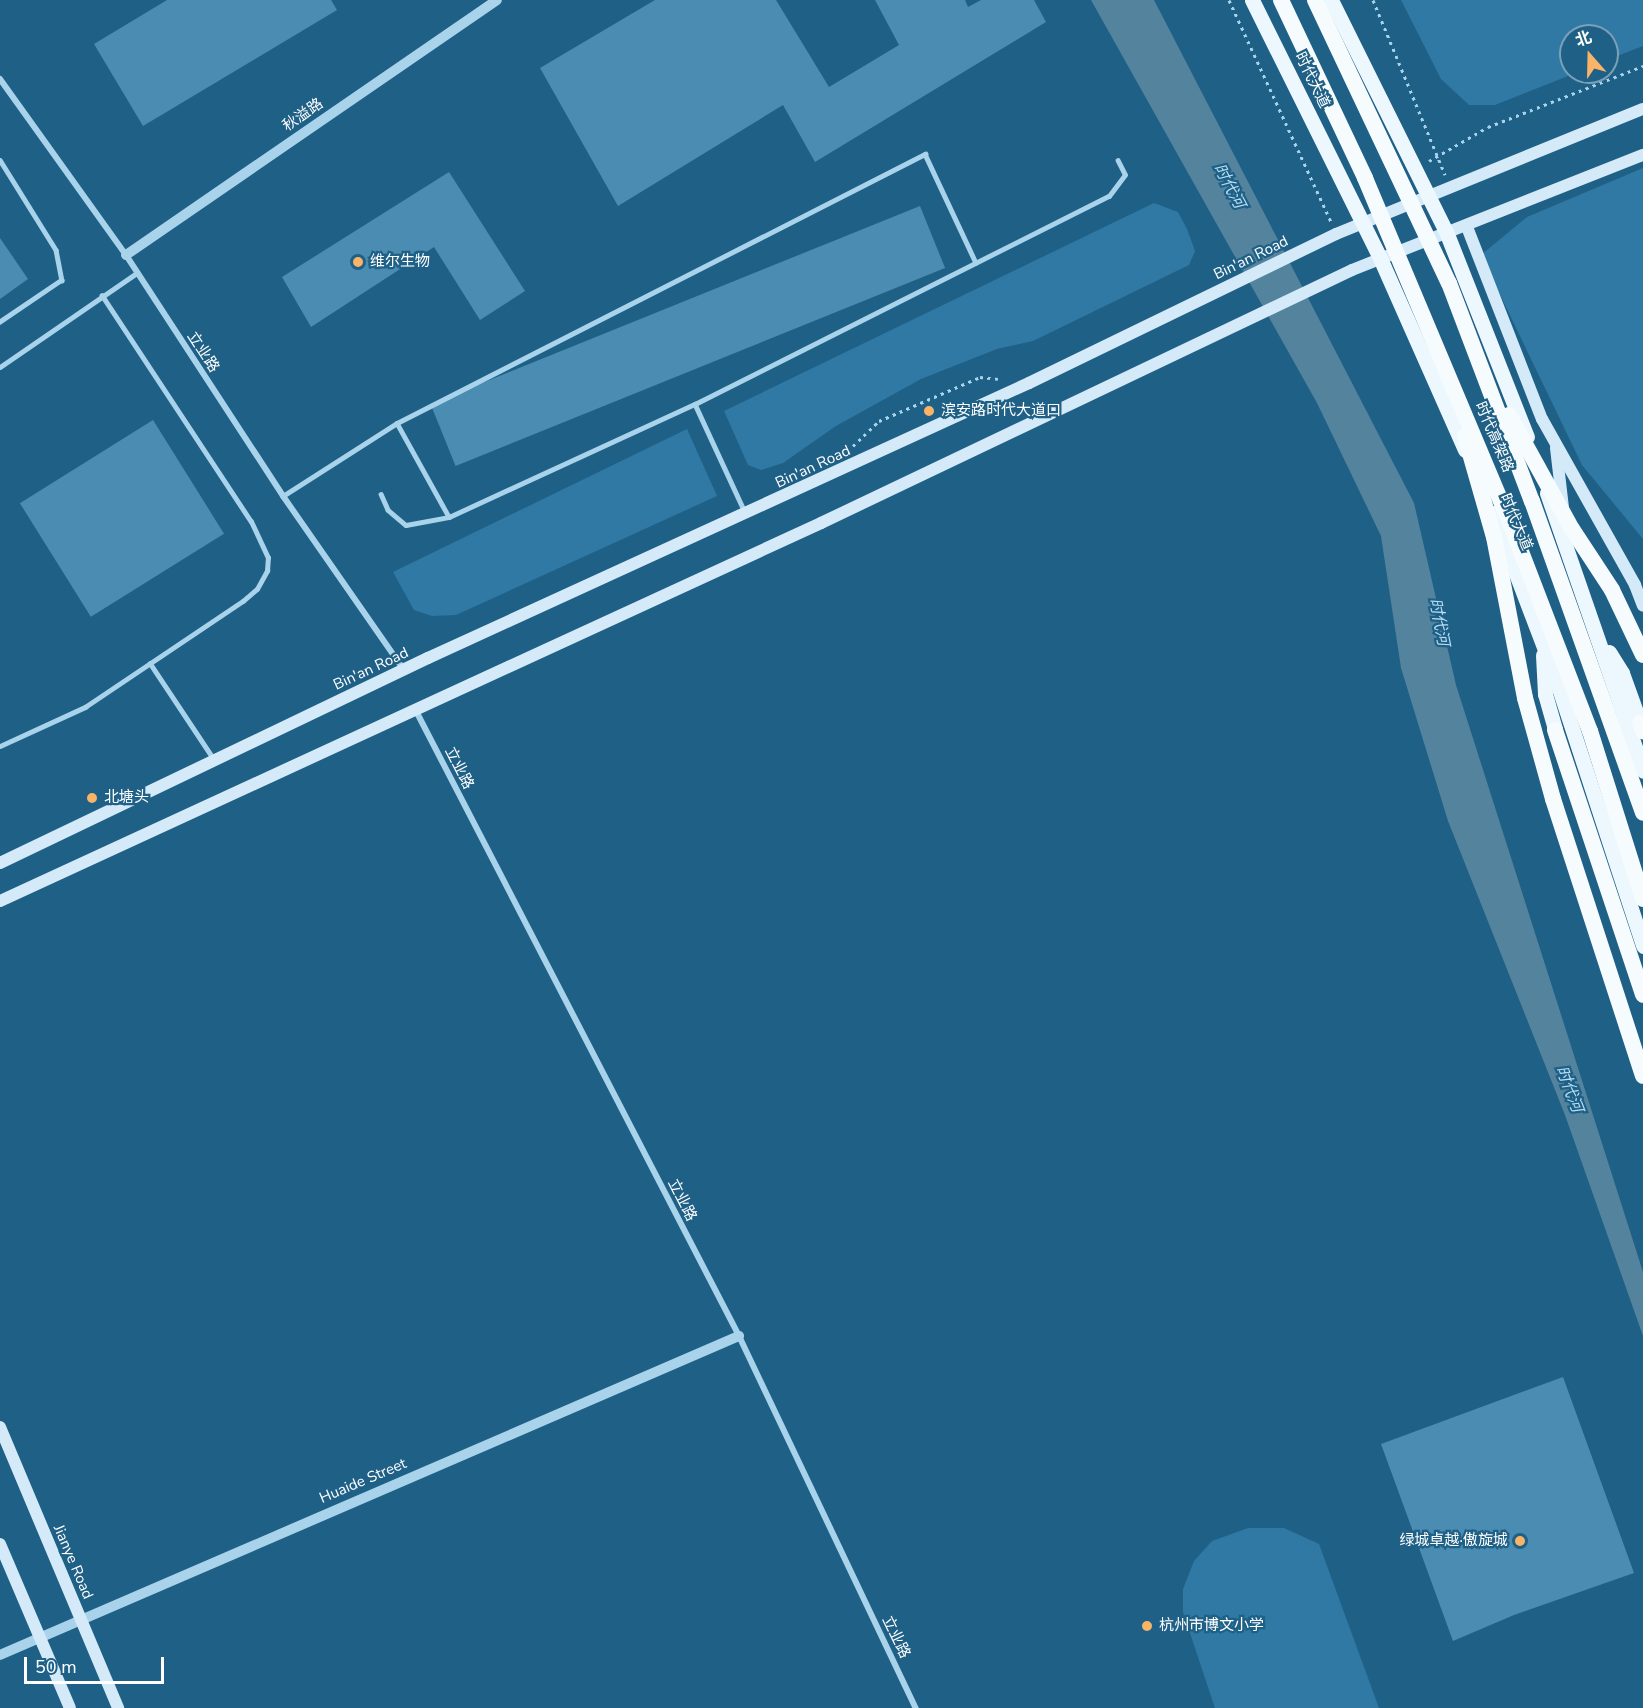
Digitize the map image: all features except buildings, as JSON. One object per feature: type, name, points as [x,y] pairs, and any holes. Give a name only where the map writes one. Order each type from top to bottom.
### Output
[{"type":"highway","name":"时代高架路","points":[[1281,0],[1365,178],[1446,369],[1590,731],[1643,899]]},
{"type":"highway","name":"时代高架路","points":[[1315,0],[1449,283],[1643,813]]},
{"type":"highway","points":[[1480,363],[1572,529],[1612,591],[1643,655]]},
{"type":"highway","points":[[1446,369],[1494,537],[1525,698],[1553,800],[1643,1076]]},
{"type":"highway","points":[[1555,730],[1643,995]]},
{"type":"main road","name":"时代大道","points":[[1252,0],[1380,258],[1511,555],[1541,637],[1643,946]]},
{"type":"main road","points":[[1331,0],[1447,234],[1507,381],[1643,771]]},
{"type":"main road","name":"Bin'an Road","points":[[0,863],[404,671],[1029,383],[1336,234],[1451,190],[1643,109]]},
{"type":"main road","points":[[0,901],[1250,321],[1299,295],[1380,258],[1467,227],[1643,155]]},
{"type":"main road","points":[[1467,227],[1542,419],[1635,585],[1643,606]]},
{"type":"main road","points":[[1555,442],[1570,560]]},
{"type":"main road","points":[[1593,626],[1622,673],[1642,727]]},
{"type":"main road","points":[[1541,637],[1545,694],[1555,730]]},
{"type":"main road","name":"Jianye Road","points":[[0,1427],[118,1708]]},
{"type":"main road","points":[[0,1544],[70,1708]]},
{"type":"street","name":"秋溢路","points":[[126,255],[496,0]]},
{"type":"street","name":"立业路","points":[[0,79],[126,255],[283,496],[404,671]]},
{"type":"street","name":"立业路","points":[[414,709],[739,1336],[916,1708]]},
{"type":"street","name":"Huaide Street","points":[[0,1655],[80,1618],[739,1336]]},
{"type":"lane","points":[[283,496],[397,423],[925,154],[976,263]]},
{"type":"lane","points":[[0,160],[56,250],[62,280],[0,322]]},
{"type":"lane","points":[[381,494],[388,510],[406,525],[449,517],[694,404],[1109,196],[1125,176],[1118,161]]},
{"type":"lane","points":[[0,367],[137,273]]},
{"type":"lane","points":[[0,746],[85,707],[257,590],[267,571],[268,558],[251,522],[102,296]]},
{"type":"lane","points":[[694,404],[746,514]]},
{"type":"lane","points":[[397,423],[449,517]]},
{"type":"lane","points":[[150,663],[215,760]]},
{"type":"path","points":[[1228,0],[1336,234]]},
{"type":"path","points":[[1373,0],[1451,190]]},
{"type":"path","points":[[1417,171],[1437,155],[1488,127],[1643,66]]},
{"type":"path","points":[[847,452],[879,421],[980,377],[1029,383]]},
{"type":"shaded area","points":[[1401,0],[1643,0],[1643,46],[1619,55],[1619,24],[1559,24],[1559,80],[1495,105],[1469,105],[1441,79]]},
{"type":"shaded area","points":[[1643,168],[1643,539],[1582,465],[1481,255],[1527,217]]},
{"type":"shaded area","points":[[1154,203],[1178,212],[1195,251],[1189,265],[1033,341],[997,349],[921,379],[836,426],[783,463],[761,470],[748,465],[724,411]]},
{"type":"shaded area","points":[[687,429],[717,496],[456,615],[432,616],[414,610],[393,572]]},
{"type":"shaded area","points":[[1248,1528],[1284,1528],[1319,1544],[1379,1708],[1215,1708],[1183,1612],[1183,1589],[1194,1561],[1212,1541]]},
{"type":"water","name":"时代河","points":[[1091,0],[1154,0],[1414,503],[1456,685],[1643,1272],[1643,1336],[1565,1115],[1448,821],[1401,668],[1381,536],[1317,403]]},
{"type":"place","name":"维尔生物","points":[[358,262]]},
{"type":"place","name":"滨安路时代大道口","points":[[929,411]]},
{"type":"place","name":"北塘头","points":[[92,798]]},
{"type":"place","name":"绿城卓越·傲旋城","points":[[1520,1541]]},
{"type":"place","name":"杭州市博文小学","points":[[1147,1626]]}]
